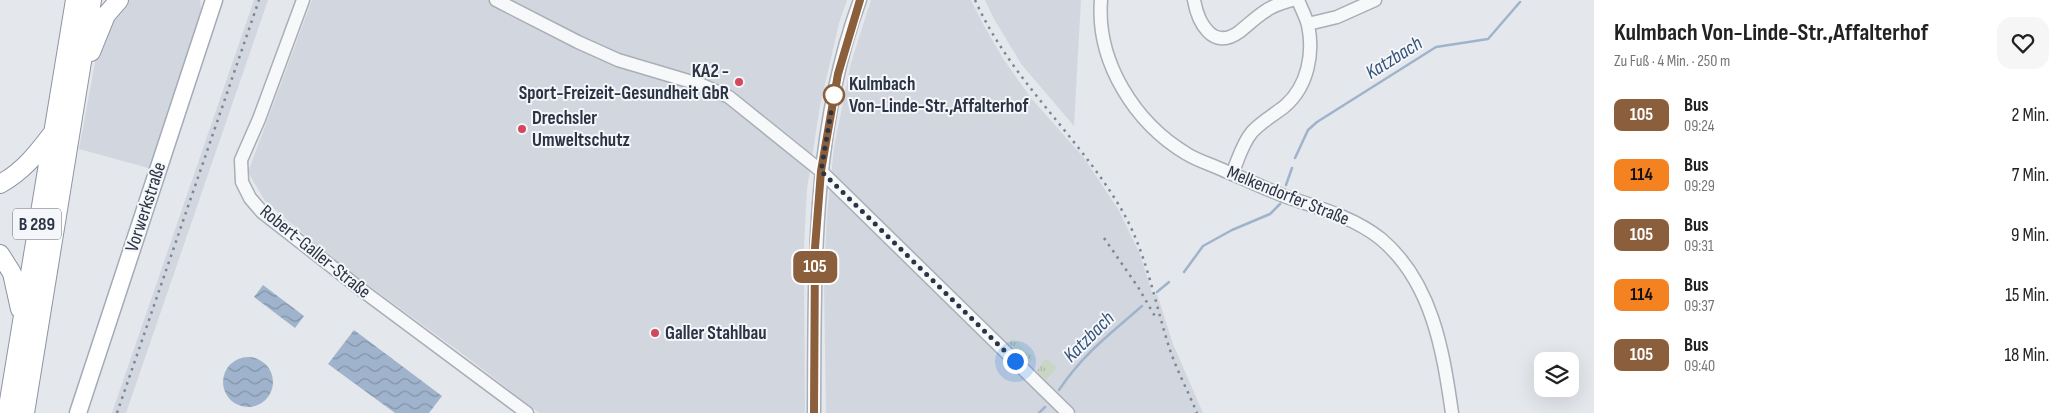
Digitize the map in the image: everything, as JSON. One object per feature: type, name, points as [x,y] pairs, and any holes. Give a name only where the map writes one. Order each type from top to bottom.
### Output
[{"type":"highway","name":"B 289","points":[[7,413],[75,0]]},
{"type":"highway","name":"B 289","points":[[25,413],[92,0]]},
{"type":"highway","points":[[79,82],[106,15],[119,0]]},
{"type":"highway","points":[[0,184],[14,176],[27,164],[53,132]]},
{"type":"highway","points":[[0,254],[12,273],[22,316]]},
{"type":"main road","name":"Vorwerkstraße","points":[[78,413],[214,0]]},
{"type":"street","name":"Robert-Galler-Straße","points":[[303,0],[241,160],[242,182],[250,198],[262,212],[355,285],[527,413]]},
{"type":"street","points":[[496,0],[578,42],[618,60],[702,85],[729,97],[821,171],[1068,413]]},
{"type":"street","points":[[814,413],[815,248],[821,171],[838,74],[860,0]]},
{"type":"street","name":"Melkendorfer Straße","points":[[1101,0],[1103,35],[1111,65],[1124,93],[1141,116],[1160,134],[1188,155],[1269,190],[1340,216],[1380,238],[1394,252],[1424,292],[1447,376],[1452,413]]},
{"type":"street","points":[[1194,0],[1201,24],[1218,38],[1228,38],[1239,32],[1265,10],[1292,0]]},
{"type":"street","points":[[1232,174],[1242,149],[1251,134],[1263,122],[1286,105],[1299,90],[1307,70],[1311,50],[1308,24],[1298,0]]},
{"type":"street","points":[[1308,24],[1337,17],[1375,0]]},
{"type":"shaded area","points":[[126,0],[200,0],[202,16],[152,169],[79,149],[100,36]]},
{"type":"shaded area","points":[[254,0],[268,0],[126,413],[112,413]]},
{"type":"shaded area","points":[[312,0],[847,0],[839,23],[820,106],[807,189],[804,246],[805,413],[539,413],[468,358],[338,263],[265,201],[248,172]]},
{"type":"shaded area","points":[[871,0],[971,0],[1004,60],[1031,98],[1084,158],[1118,209],[1140,254],[1153,296],[1157,294],[1173,344],[1203,413],[826,413],[824,280],[827,215],[834,147],[851,63]]},
{"type":"shaded area","points":[[985,0],[1081,0],[1074,126],[1022,65],[994,19]]},
{"type":"green space","points":[[1013,338],[1034,358],[1030,362],[1009,343]]},
{"type":"green space","points":[[1044,360],[1048,360],[1057,368],[1046,380],[1037,371]]},
{"type":"water","points":[[263,285],[304,316],[295,328],[254,297]]},
{"type":"water","points":[[354,330],[442,396],[429,413],[395,413],[328,364]]},
{"type":"water","points":[[243,357],[253,357],[266,364],[273,377],[273,387],[266,400],[253,407],[243,407],[234,403],[227,396],[223,387],[223,377],[227,368],[234,361]]},
{"type":"waterway","name":"Katzbach","points":[[1295,158],[1308,130],[1317,122],[1436,47],[1488,39],[1520,2]]},
{"type":"waterway","name":"Katzbach","points":[[1286,185],[1292,168]]},
{"type":"waterway","name":"Katzbach","points":[[1184,272],[1203,246],[1232,230],[1270,214],[1280,204]]},
{"type":"waterway","name":"Katzbach","points":[[1157,292],[1169,282]]},
{"type":"waterway","name":"Katzbach","points":[[1059,390],[1087,355],[1142,306]]},
{"type":"waterway","name":"Katzbach","points":[[1039,413],[1045,407]]},
{"type":"railway","points":[[117,413],[259,0]]},
{"type":"railway","points":[[975,0],[1007,56],[1103,180],[1129,223],[1149,276],[1172,355],[1197,413]]},
{"type":"railway","points":[[1104,238],[1138,287],[1156,318]]},
{"type":"bus line","name":"105","points":[[814,413],[815,248],[821,171],[838,74],[860,0]]},
{"type":"place","name":"KA2 - Sport-Freizeit-Gesundheit GbR","points":[[739,82]]},
{"type":"place","name":"Kulmbach Von-Linde-Str.,Affalterhof","points":[[834,95]]},
{"type":"place","name":"Drechsler Umweltschutz","points":[[522,129]]},
{"type":"place","name":"Galler Stahlbau","points":[[655,333]]},
{"type":"route","points":[[834,95],[821,171],[1015,361]]}]
